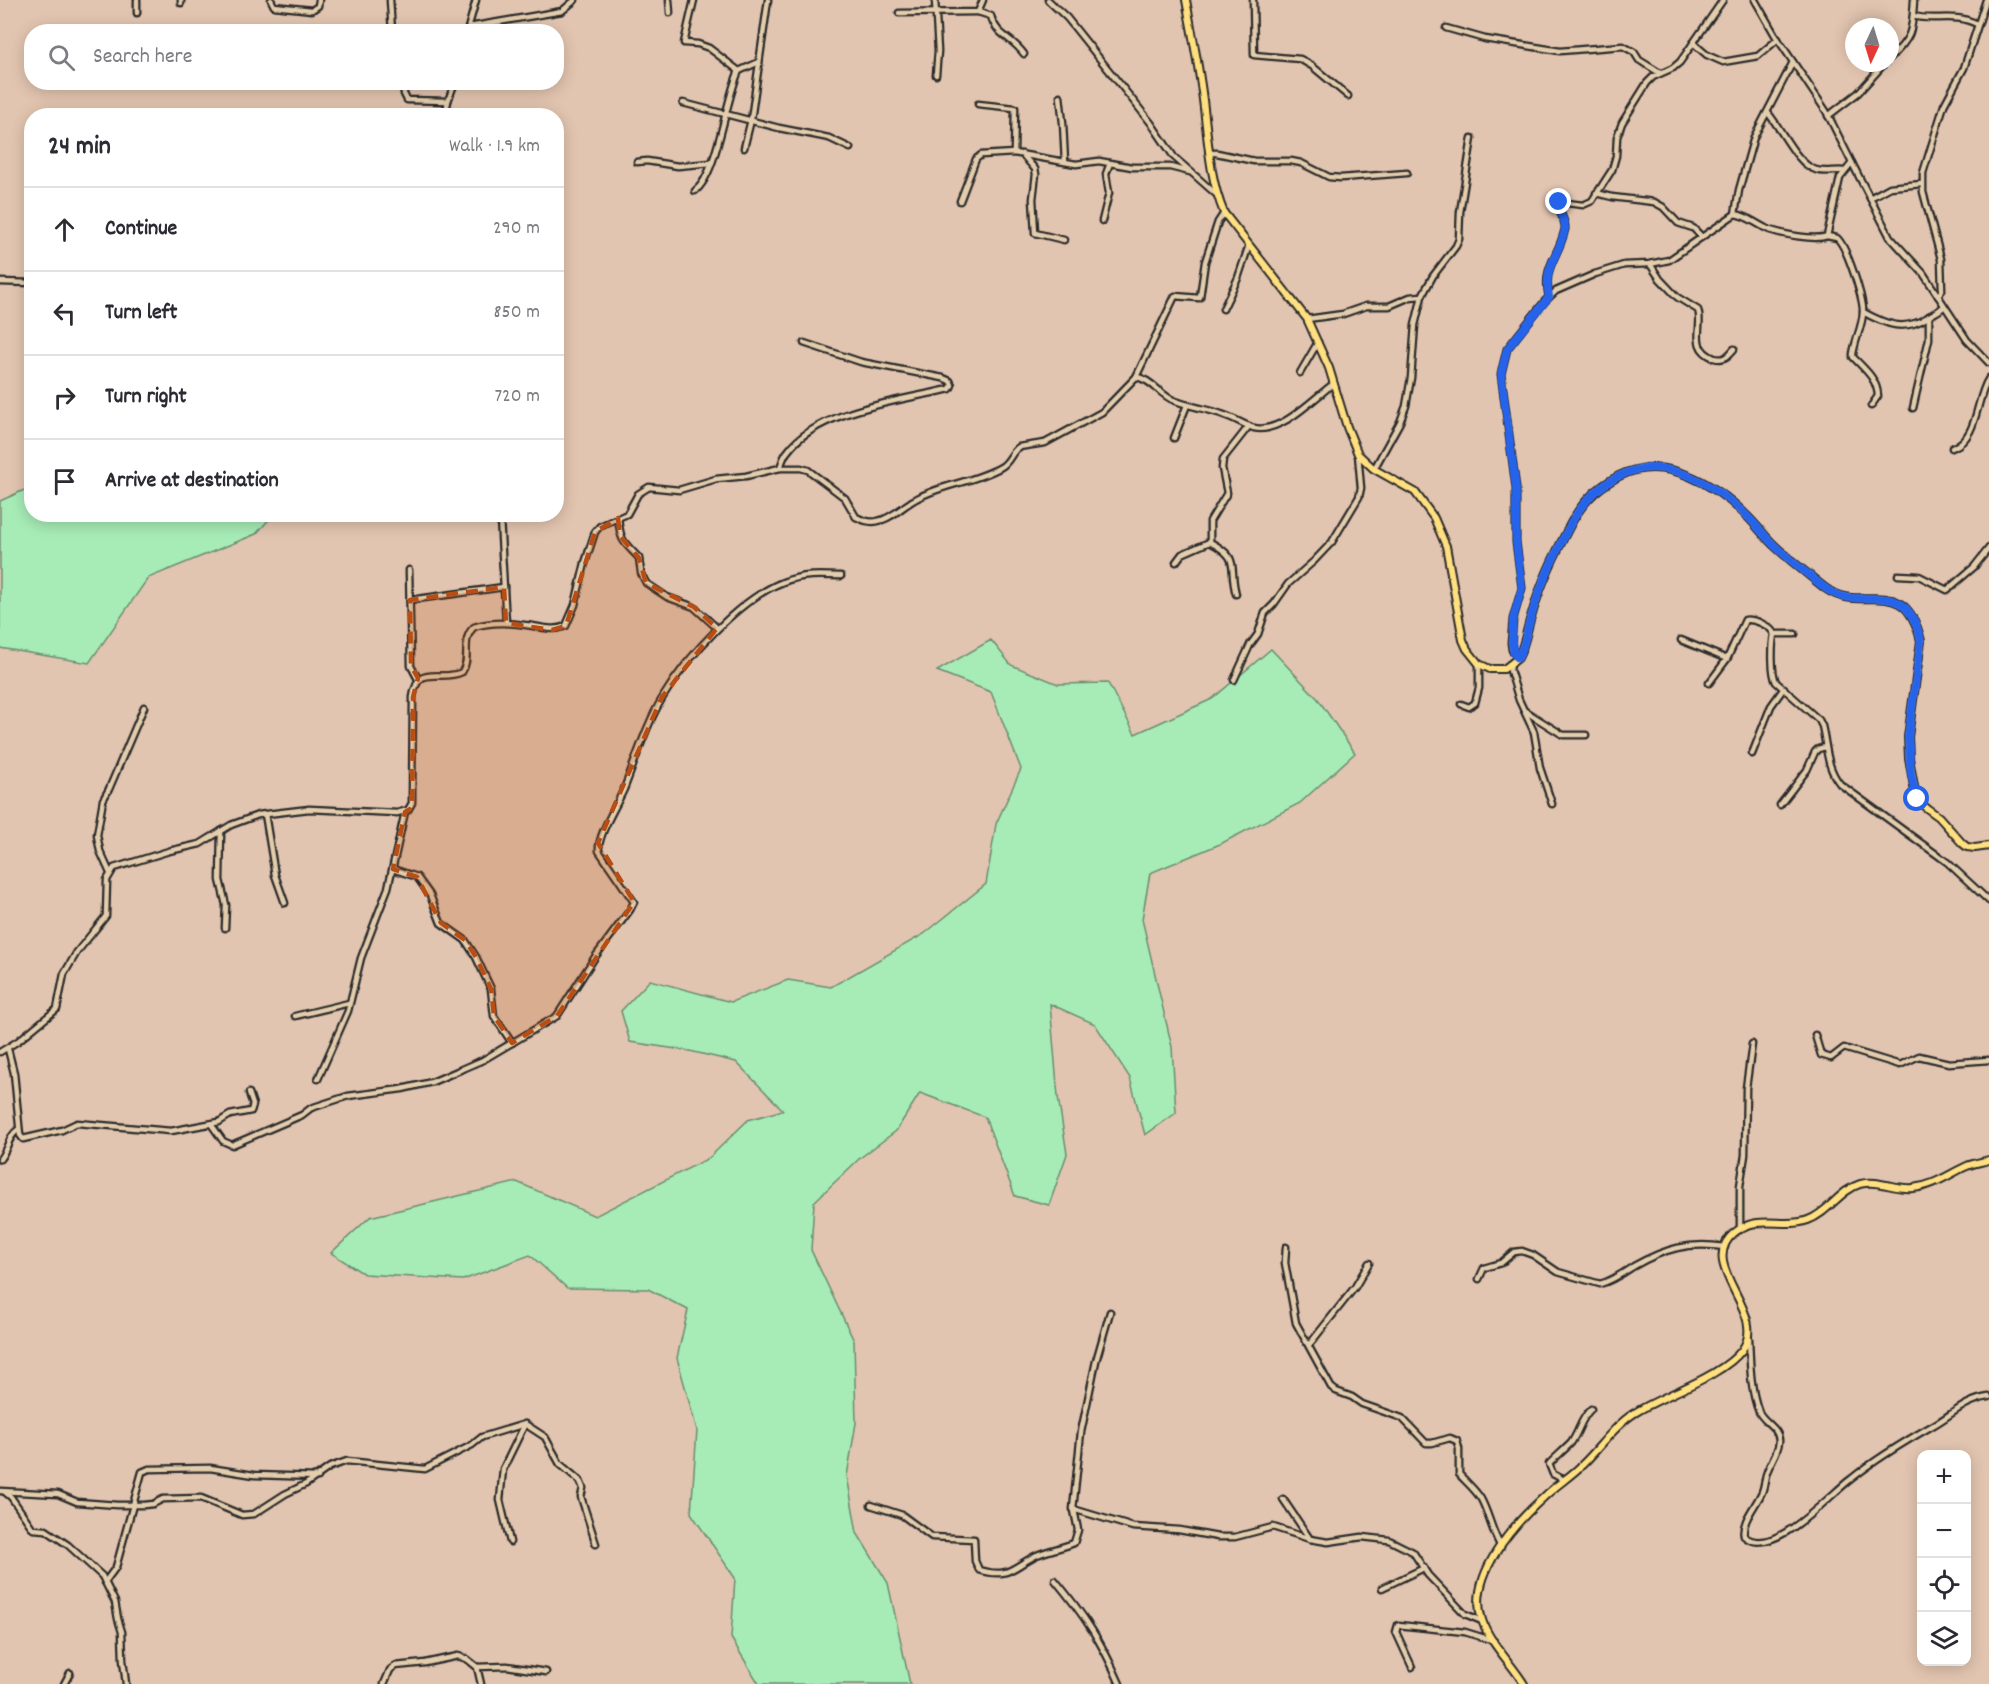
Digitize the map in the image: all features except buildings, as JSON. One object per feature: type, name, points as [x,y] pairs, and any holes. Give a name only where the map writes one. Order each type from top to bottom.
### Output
[{"type":"main road","points":[[1186,0],[1203,97],[1209,153],[1217,195],[1224,213],[1307,319],[1318,342],[1358,454],[1374,469],[1415,492],[1437,524],[1446,546],[1463,640],[1479,664],[1499,670],[1511,665],[1518,658],[1541,589],[1567,531],[1587,499],[1611,480],[1633,470],[1656,466],[1677,471],[1707,486],[1729,501],[1776,547],[1836,595],[1850,599],[1885,597],[1894,600],[1909,612],[1919,630],[1921,641],[1908,737],[1915,792],[1922,804],[1939,817],[1967,847],[1989,846]]},
{"type":"main road","points":[[1524,1684],[1482,1622],[1479,1598],[1487,1569],[1522,1519],[1543,1497],[1579,1468],[1618,1426],[1633,1414],[1727,1364],[1742,1350],[1748,1335],[1746,1315],[1723,1262],[1725,1247],[1734,1233],[1761,1222],[1809,1220],[1857,1185],[1869,1182],[1904,1189],[1927,1186],[1969,1165],[1989,1160]]},
{"type":"street","points":[[137,0],[137,13]]},
{"type":"street","points":[[271,0],[274,6],[312,9],[318,6],[319,0]]},
{"type":"street","points":[[390,0],[392,24]]},
{"type":"street","points":[[469,24],[476,0]]},
{"type":"street","points":[[494,24],[562,11],[575,0]]},
{"type":"street","points":[[669,0],[670,13]]},
{"type":"street","points":[[694,0],[684,43],[704,45],[739,71]]},
{"type":"street","points":[[744,148],[751,120],[768,0]]},
{"type":"street","points":[[935,0],[938,51],[936,75]]},
{"type":"street","points":[[978,12],[983,0]]},
{"type":"street","points":[[1048,0],[1067,18],[1151,123],[1174,157],[1217,195]]},
{"type":"street","points":[[1253,0],[1254,55],[1300,59],[1348,96]]},
{"type":"street","points":[[1549,297],[1547,278],[1565,227],[1558,205],[1562,202],[1574,205],[1589,203],[1612,170],[1616,156],[1617,137],[1622,123],[1647,83],[1680,62],[1723,0]]},
{"type":"street","points":[[1755,0],[1828,116],[1890,237],[1923,273],[1967,340],[1989,363]]},
{"type":"street","points":[[1899,49],[1909,39],[1914,0]]},
{"type":"street","points":[[1938,296],[1942,290],[1941,259],[1922,184],[1944,105],[1964,68],[1986,0]]},
{"type":"street","points":[[899,13],[978,12],[991,16],[994,27],[1018,46],[1024,54]]},
{"type":"street","points":[[1912,16],[1957,17],[1977,24]]},
{"type":"street","points":[[1446,28],[1485,39],[1560,51],[1623,46],[1660,73]]},
{"type":"street","points":[[1693,43],[1707,56],[1723,62],[1758,56],[1778,39]]},
{"type":"street","points":[[695,191],[702,185],[711,162],[739,71],[759,62]]},
{"type":"street","points":[[1518,658],[1514,654],[1512,643],[1513,619],[1522,588],[1516,542],[1516,488],[1501,374],[1507,349],[1549,297],[1557,291],[1595,274],[1630,263],[1650,264],[1669,260],[1735,214],[1739,190],[1754,137],[1793,62]]},
{"type":"street","points":[[1828,116],[1858,93],[1877,72]]},
{"type":"street","points":[[404,90],[407,99],[448,101]]},
{"type":"street","points":[[447,108],[452,90]]},
{"type":"street","points":[[1060,96],[1065,162]]},
{"type":"street","points":[[682,103],[779,128],[829,138],[849,148]]},
{"type":"street","points":[[978,104],[1016,108],[1014,153]]},
{"type":"street","points":[[1768,113],[1807,166],[1824,172],[1844,171]]},
{"type":"street","points":[[1374,469],[1406,406],[1411,378],[1415,325],[1422,296],[1459,239],[1460,212],[1472,138]]},
{"type":"street","points":[[960,201],[978,156],[1014,153],[1076,164],[1093,161],[1132,167],[1170,167],[1190,171]]},
{"type":"street","points":[[1209,153],[1254,161],[1291,161],[1329,177],[1407,173]]},
{"type":"street","points":[[1022,154],[1036,174],[1033,200],[1035,233],[1064,240]]},
{"type":"street","points":[[637,162],[647,161],[678,166],[711,162]]},
{"type":"street","points":[[1102,221],[1109,193],[1106,174],[1110,163]]},
{"type":"street","points":[[1827,236],[1838,183],[1844,171],[1852,163]]},
{"type":"street","points":[[1870,198],[1890,187],[1922,184]]},
{"type":"street","points":[[1596,193],[1653,202],[1662,207],[1678,223],[1693,228],[1702,237]]},
{"type":"street","points":[[318,1078],[333,1048],[349,1003],[361,958],[378,916],[393,868],[405,812],[411,807],[413,697],[414,686],[418,679],[425,676],[453,676],[462,672],[467,661],[466,639],[474,627],[483,624],[506,623],[552,630],[566,626],[575,605],[587,553],[595,532],[600,526],[627,514],[638,494],[649,487],[679,490],[716,479],[791,467],[808,470],[845,498],[856,517],[868,521],[880,521],[936,489],[988,475],[1007,463],[1019,447],[1046,443],[1092,418],[1109,407],[1136,377],[1175,296],[1200,297],[1204,262],[1218,222],[1224,213]]},
{"type":"street","points":[[1735,214],[1749,217],[1764,227],[1776,231],[1819,239],[1827,236],[1837,238],[1847,251],[1861,297],[1863,312],[1853,357],[1875,382],[1878,396],[1870,406]]},
{"type":"street","points":[[1223,309],[1238,278],[1249,246]]},
{"type":"street","points":[[1650,264],[1677,297],[1698,310],[1701,318],[1698,338],[1710,356],[1724,359],[1734,349]]},
{"type":"street","points":[[0,282],[24,283]]},
{"type":"street","points":[[1307,319],[1343,314],[1366,306],[1389,306],[1410,297],[1422,296]]},
{"type":"street","points":[[1863,312],[1885,321],[1913,326],[1944,306]]},
{"type":"street","points":[[1913,408],[1929,339],[1929,316]]},
{"type":"street","points":[[1300,373],[1318,342]]},
{"type":"street","points":[[780,468],[787,452],[818,425],[830,419],[950,388],[952,385],[944,378],[848,359],[804,344]]},
{"type":"street","points":[[1136,377],[1144,379],[1167,396],[1187,405],[1225,415],[1262,429],[1279,424],[1333,384]]},
{"type":"street","points":[[1952,448],[1958,446],[1970,433],[1983,388],[1989,378]]},
{"type":"street","points":[[1173,438],[1187,405]]},
{"type":"street","points":[[1210,542],[1210,521],[1227,493],[1222,468],[1223,459],[1249,426]]},
{"type":"street","points":[[1234,680],[1250,645],[1258,634],[1264,613],[1274,604],[1288,584],[1332,542],[1359,497],[1361,483],[1358,454]]},
{"type":"street","points":[[618,518],[620,536],[624,545],[639,558],[641,573],[646,583],[667,597],[694,607],[717,628]]},
{"type":"street","points":[[500,522],[506,623]]},
{"type":"street","points":[[1176,562],[1178,557],[1191,549],[1210,542],[1222,548],[1231,560],[1236,594]]},
{"type":"street","points":[[1898,575],[1919,576],[1947,590],[1974,567],[1989,548]]},
{"type":"street","points":[[409,570],[411,666],[418,679]]},
{"type":"street","points":[[211,1124],[223,1141],[231,1145],[302,1115],[311,1108],[348,1096],[402,1089],[432,1082],[483,1060],[557,1016],[634,902],[603,858],[598,843],[617,806],[662,697],[717,628],[763,592],[784,581],[812,574],[841,576]]},
{"type":"street","points":[[410,600],[504,587]]},
{"type":"street","points":[[1709,683],[1727,659],[1745,620],[1769,627],[1774,634],[1773,676],[1819,720],[1832,772],[1845,790],[1947,862],[1989,901]]},
{"type":"street","points":[[1774,634],[1795,634]]},
{"type":"street","points":[[1681,640],[1727,659]]},
{"type":"street","points":[[1461,704],[1469,707],[1476,703],[1479,688],[1479,664]]},
{"type":"street","points":[[1511,665],[1510,670],[1524,711],[1534,732],[1540,768],[1552,804]]},
{"type":"street","points":[[1752,754],[1771,706],[1784,688]]},
{"type":"street","points":[[110,873],[100,851],[97,827],[103,800],[110,789],[144,707]]},
{"type":"street","points":[[1524,711],[1563,735],[1586,735]]},
{"type":"street","points":[[1780,805],[1807,770],[1815,752],[1825,747]]},
{"type":"street","points":[[0,1052],[8,1049],[57,1009],[64,974],[106,916],[107,880],[114,868],[200,844],[244,819],[265,814],[309,809],[405,812]]},
{"type":"street","points":[[265,814],[275,874],[285,903]]},
{"type":"street","points":[[221,831],[220,880],[226,905],[225,928]]},
{"type":"street","points":[[393,868],[417,877],[430,895],[441,923],[465,940],[491,989],[494,1016],[512,1043]]},
{"type":"street","points":[[295,1016],[349,1003]]},
{"type":"street","points":[[1815,1035],[1821,1054],[1831,1058],[1844,1048],[1900,1065],[1919,1056],[1948,1063],[1989,1060]]},
{"type":"street","points":[[1740,1230],[1740,1186],[1745,1155],[1746,1088],[1752,1044]]},
{"type":"street","points":[[8,1049],[14,1073],[19,1129],[23,1139],[62,1130],[77,1123],[167,1131],[211,1124],[230,1115],[250,1111],[253,1105],[249,1093]]},
{"type":"street","points":[[0,1159],[13,1134],[19,1129]]},
{"type":"street","points":[[1479,1279],[1484,1268],[1501,1263],[1514,1252],[1522,1251],[1533,1255],[1558,1272],[1600,1284],[1677,1246],[1725,1247]]},
{"type":"street","points":[[1286,1247],[1285,1263],[1296,1323],[1310,1345],[1318,1364],[1336,1391],[1368,1406],[1397,1415],[1408,1422],[1425,1443],[1450,1438],[1457,1441],[1460,1449],[1459,1474],[1482,1500],[1491,1521],[1494,1537],[1501,1547]]},
{"type":"street","points":[[1310,1345],[1355,1287],[1370,1263]]},
{"type":"street","points":[[870,1505],[902,1515],[932,1537],[974,1539],[975,1561],[979,1570],[996,1575],[1019,1567],[1036,1556],[1074,1543],[1078,1530],[1071,1505],[1081,1432],[1096,1361],[1110,1312]]},
{"type":"street","points":[[1748,1335],[1751,1376],[1758,1406],[1761,1415],[1779,1435],[1762,1493],[1744,1526],[1744,1536],[1754,1542],[1768,1541],[1798,1524],[1813,1514],[1848,1481],[1907,1440],[1965,1404],[1989,1397]]},
{"type":"street","points":[[1564,1480],[1553,1474],[1549,1464],[1570,1443],[1591,1409]]},
{"type":"street","points":[[510,1542],[500,1500],[503,1469],[525,1424]]},
{"type":"street","points":[[2,1492],[49,1492],[77,1502],[134,1505],[153,1504],[163,1499],[201,1498],[242,1515],[254,1514],[264,1506],[318,1477],[330,1467],[347,1461],[424,1469],[472,1445],[482,1437],[525,1424],[545,1437],[560,1464],[580,1481],[583,1488],[581,1497],[596,1544]]},
{"type":"street","points":[[105,1582],[116,1567],[142,1472],[149,1469],[210,1468],[254,1475],[318,1477]]},
{"type":"street","points":[[2,1492],[11,1497],[33,1529],[46,1530],[68,1545],[91,1564],[105,1582],[115,1602],[123,1632],[126,1684]]},
{"type":"street","points":[[1283,1499],[1310,1539]]},
{"type":"street","points":[[1074,1510],[1133,1527],[1179,1530],[1227,1538],[1273,1527],[1310,1539],[1328,1542],[1362,1537],[1389,1540],[1413,1552],[1424,1568],[1465,1614],[1482,1622]]},
{"type":"street","points":[[1382,1588],[1424,1568]]},
{"type":"street","points":[[1056,1580],[1093,1629],[1120,1684]]},
{"type":"street","points":[[1412,1667],[1396,1632],[1398,1626],[1465,1632],[1494,1641]]},
{"type":"street","points":[[384,1684],[390,1670],[395,1666],[458,1656],[467,1659],[477,1667],[481,1684]]},
{"type":"street","points":[[477,1667],[507,1666],[546,1672]]},
{"type":"street","points":[[64,1684],[70,1672]]},
{"type":"highlighted area","points":[[618,518],[620,536],[639,558],[646,583],[694,607],[717,628],[662,697],[598,843],[634,902],[557,1016],[512,1043],[494,1016],[491,989],[465,940],[441,923],[417,877],[393,869],[405,812],[412,808],[413,697],[418,678],[411,666],[410,600],[504,587],[506,623],[552,630],[566,626],[595,532]]},
{"type":"green space","points":[[24,490],[24,522],[267,522],[256,534],[148,578],[89,663],[0,648],[0,501]]},
{"type":"green space","points":[[991,640],[1011,665],[1058,684],[1108,683],[1135,734],[1212,699],[1271,649],[1318,699],[1355,753],[1300,803],[1220,844],[1150,873],[1142,919],[1172,1047],[1176,1113],[1145,1135],[1130,1078],[1095,1024],[1050,1004],[1058,1097],[1067,1154],[1049,1205],[1015,1196],[985,1117],[920,1093],[896,1131],[860,1158],[814,1202],[811,1250],[854,1341],[856,1423],[847,1476],[857,1533],[888,1583],[910,1684],[759,1684],[731,1638],[735,1578],[691,1513],[697,1430],[677,1358],[688,1310],[648,1289],[567,1288],[530,1255],[463,1280],[364,1274],[331,1253],[370,1217],[517,1182],[595,1216],[709,1158],[748,1120],[783,1110],[736,1062],[690,1051],[630,1042],[621,1011],[650,980],[731,1002],[788,980],[831,987],[924,934],[986,884],[996,824],[1021,769],[991,692],[937,671]]},
{"type":"route","points":[[1559,202],[1558,209],[1565,227],[1549,268],[1546,282],[1549,297],[1507,349],[1501,374],[1516,488],[1516,542],[1522,579],[1521,597],[1513,619],[1512,650],[1514,654],[1518,658],[1524,646],[1531,614],[1551,565],[1576,514],[1587,499],[1611,480],[1633,470],[1656,466],[1677,471],[1707,486],[1729,501],[1776,547],[1836,595],[1850,599],[1885,597],[1894,600],[1909,612],[1919,630],[1921,641],[1908,737],[1911,774],[1917,799]]}]
